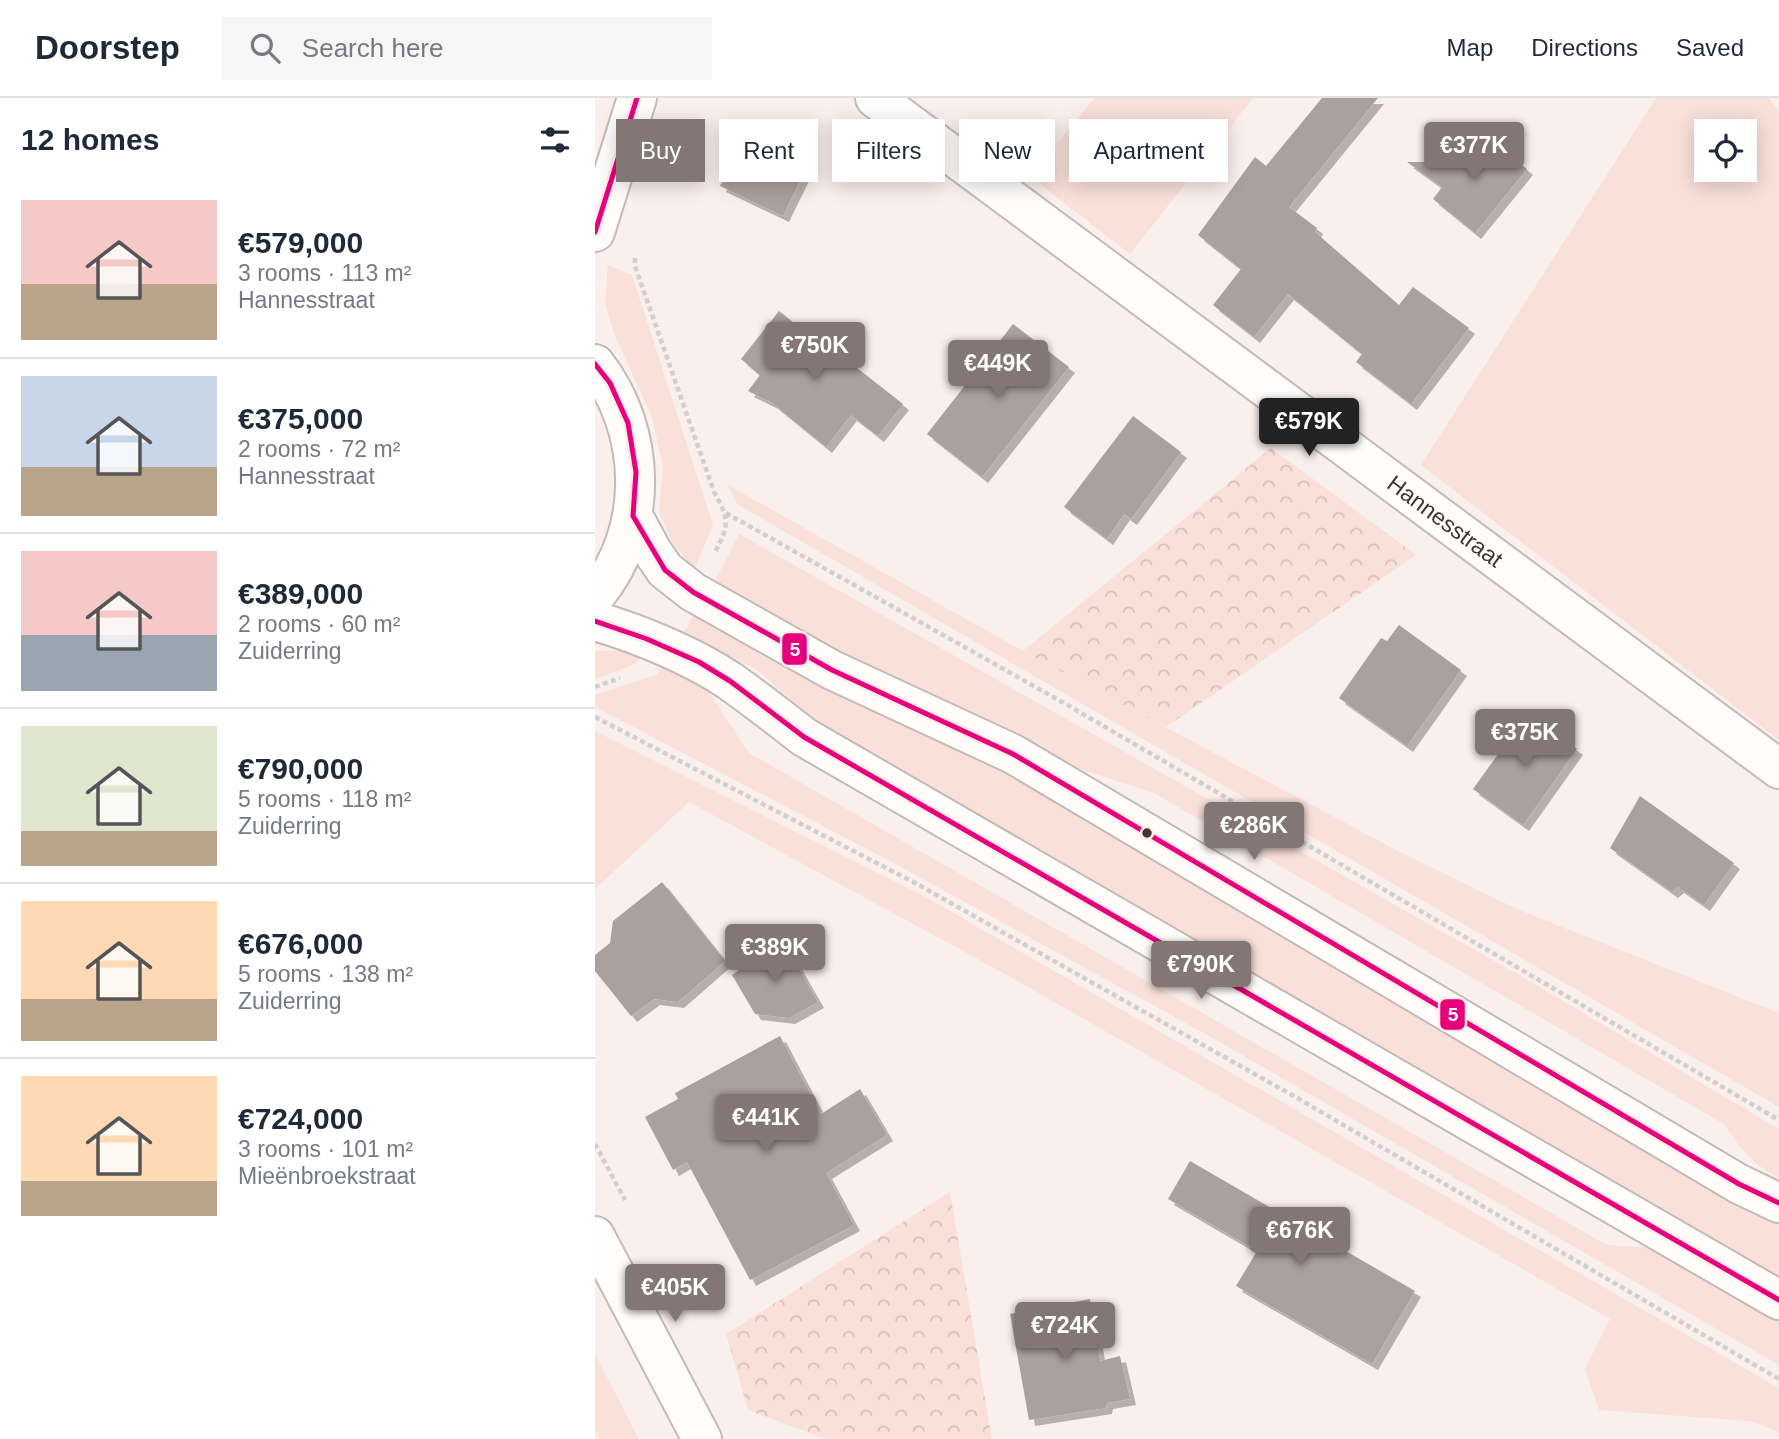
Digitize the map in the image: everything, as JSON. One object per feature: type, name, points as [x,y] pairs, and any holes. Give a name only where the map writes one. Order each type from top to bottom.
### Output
[{"type":"main road","name":"Hannesstraat","points":[[875,98],[1779,769]]},
{"type":"main road","points":[[595,154],[635,101]]},
{"type":"main road","points":[[595,232],[635,101]]},
{"type":"main road","points":[[595,364],[610,383],[628,423],[636,472],[633,516],[620,556],[595,596]]},
{"type":"main road","points":[[633,516],[665,570],[692,592],[832,670],[1013,754],[1739,1184],[1779,1203]]},
{"type":"main road","points":[[595,621],[662,645],[728,680],[804,737],[1779,1300]]},
{"type":"main road","points":[[595,1236],[702,1439]]},
{"type":"path","points":[[635,266],[714,492],[726,513],[1064,703],[1779,1120]]},
{"type":"path","points":[[713,555],[724,537],[726,513]]},
{"type":"path","points":[[595,717],[917,884],[1292,1096],[1779,1379]]},
{"type":"green space","points":[[1094,98],[1253,98],[1228,130],[1228,119],[1077,119]]},
{"type":"green space","points":[[1656,98],[1769,98],[1779,112],[1779,740],[1421,465]]},
{"type":"green space","points":[[1069,129],[1069,182],[1187,182],[1130,254],[1037,182],[1055,182],[1055,147]]},
{"type":"green space","points":[[608,265],[632,275],[713,525],[694,570],[672,541],[659,512],[663,467],[652,417],[615,336],[605,304]]},
{"type":"green space","points":[[1271,448],[1416,555],[1166,727],[1023,651]]},
{"type":"green space","points":[[728,485],[1028,654],[1398,851],[1519,910],[1779,1013],[1779,1107],[737,504]]},
{"type":"green space","points":[[739,534],[1519,975],[1779,1129],[1779,1178],[1748,1155],[1724,1124],[1154,793],[1058,762],[824,647],[714,583]]},
{"type":"green space","points":[[695,613],[841,696],[932,732],[1021,778],[1779,1215],[1779,1280],[874,758],[816,721],[757,670],[684,631]]},
{"type":"green space","points":[[595,651],[623,651],[640,658],[631,666],[595,679]]},
{"type":"green space","points":[[664,666],[709,693],[749,753],[1607,1245],[1655,1248],[1779,1320],[1779,1365],[1211,1037],[892,862],[595,707],[595,695],[656,675]]},
{"type":"green space","points":[[595,731],[924,896],[1779,1388],[1779,1432],[1750,1421],[1599,1410],[1585,1369],[1610,1319],[1007,975],[689,802],[595,889]]},
{"type":"green space","points":[[950,1192],[992,1439],[826,1439],[748,1410],[726,1334]]},
{"type":"green space","points":[[595,1354],[639,1439],[600,1439],[595,1430]]},
{"type":"building","points":[[1322,98],[1378,98],[1289,207],[1317,228],[1315,232],[1399,305],[1413,287],[1469,328],[1411,404],[1356,362],[1362,354],[1288,294],[1254,337],[1213,305],[1241,269],[1198,235],[1255,157],[1266,166]]},
{"type":"building","points":[[1486,135],[1527,169],[1475,233],[1433,199],[1442,187],[1407,162],[1465,162]]},
{"type":"building","points":[[722,182],[800,182],[783,216],[720,186]]},
{"type":"building","points":[[779,311],[808,334],[810,331],[903,404],[878,436],[851,415],[826,447],[772,403],[748,391],[760,375],[741,359]]},
{"type":"building","points":[[1013,324],[1069,367],[982,477],[927,434]]},
{"type":"building","points":[[1133,416],[1181,452],[1131,519],[1124,514],[1107,539],[1064,507]]},
{"type":"building","points":[[1399,625],[1461,670],[1407,746],[1339,698],[1381,638],[1387,641]]},
{"type":"building","points":[[1527,714],[1577,749],[1523,825],[1473,789]]},
{"type":"building","points":[[1640,796],[1734,863],[1704,905],[1678,887],[1672,892],[1610,848]]},
{"type":"building","points":[[662,882],[725,961],[678,1002],[654,999],[631,1016],[595,971],[595,955],[610,943],[613,921]]},
{"type":"building","points":[[782,939],[818,1002],[789,1018],[755,1014],[732,975]]},
{"type":"building","points":[[780,1036],[821,1114],[860,1089],[887,1135],[826,1173],[854,1225],[750,1280],[687,1162],[673,1170],[645,1117],[678,1099],[675,1093]]},
{"type":"building","points":[[1190,1161],[1415,1291],[1372,1364],[1236,1286],[1257,1251],[1168,1199]]},
{"type":"building","points":[[1090,1299],[1100,1361],[1120,1356],[1130,1399],[1107,1403],[1106,1408],[1029,1420],[1010,1314]]},
{"type":"transit line","name":"5","points":[[595,232],[637,98]]},
{"type":"transit line","name":"5","points":[[595,364],[610,383],[628,423],[636,472],[633,516],[665,570],[693,592],[832,670],[1013,754],[1739,1184],[1779,1203]]},
{"type":"transit line","name":"5","points":[[595,621],[647,639],[699,662],[730,681],[804,737],[1779,1300]]}]
